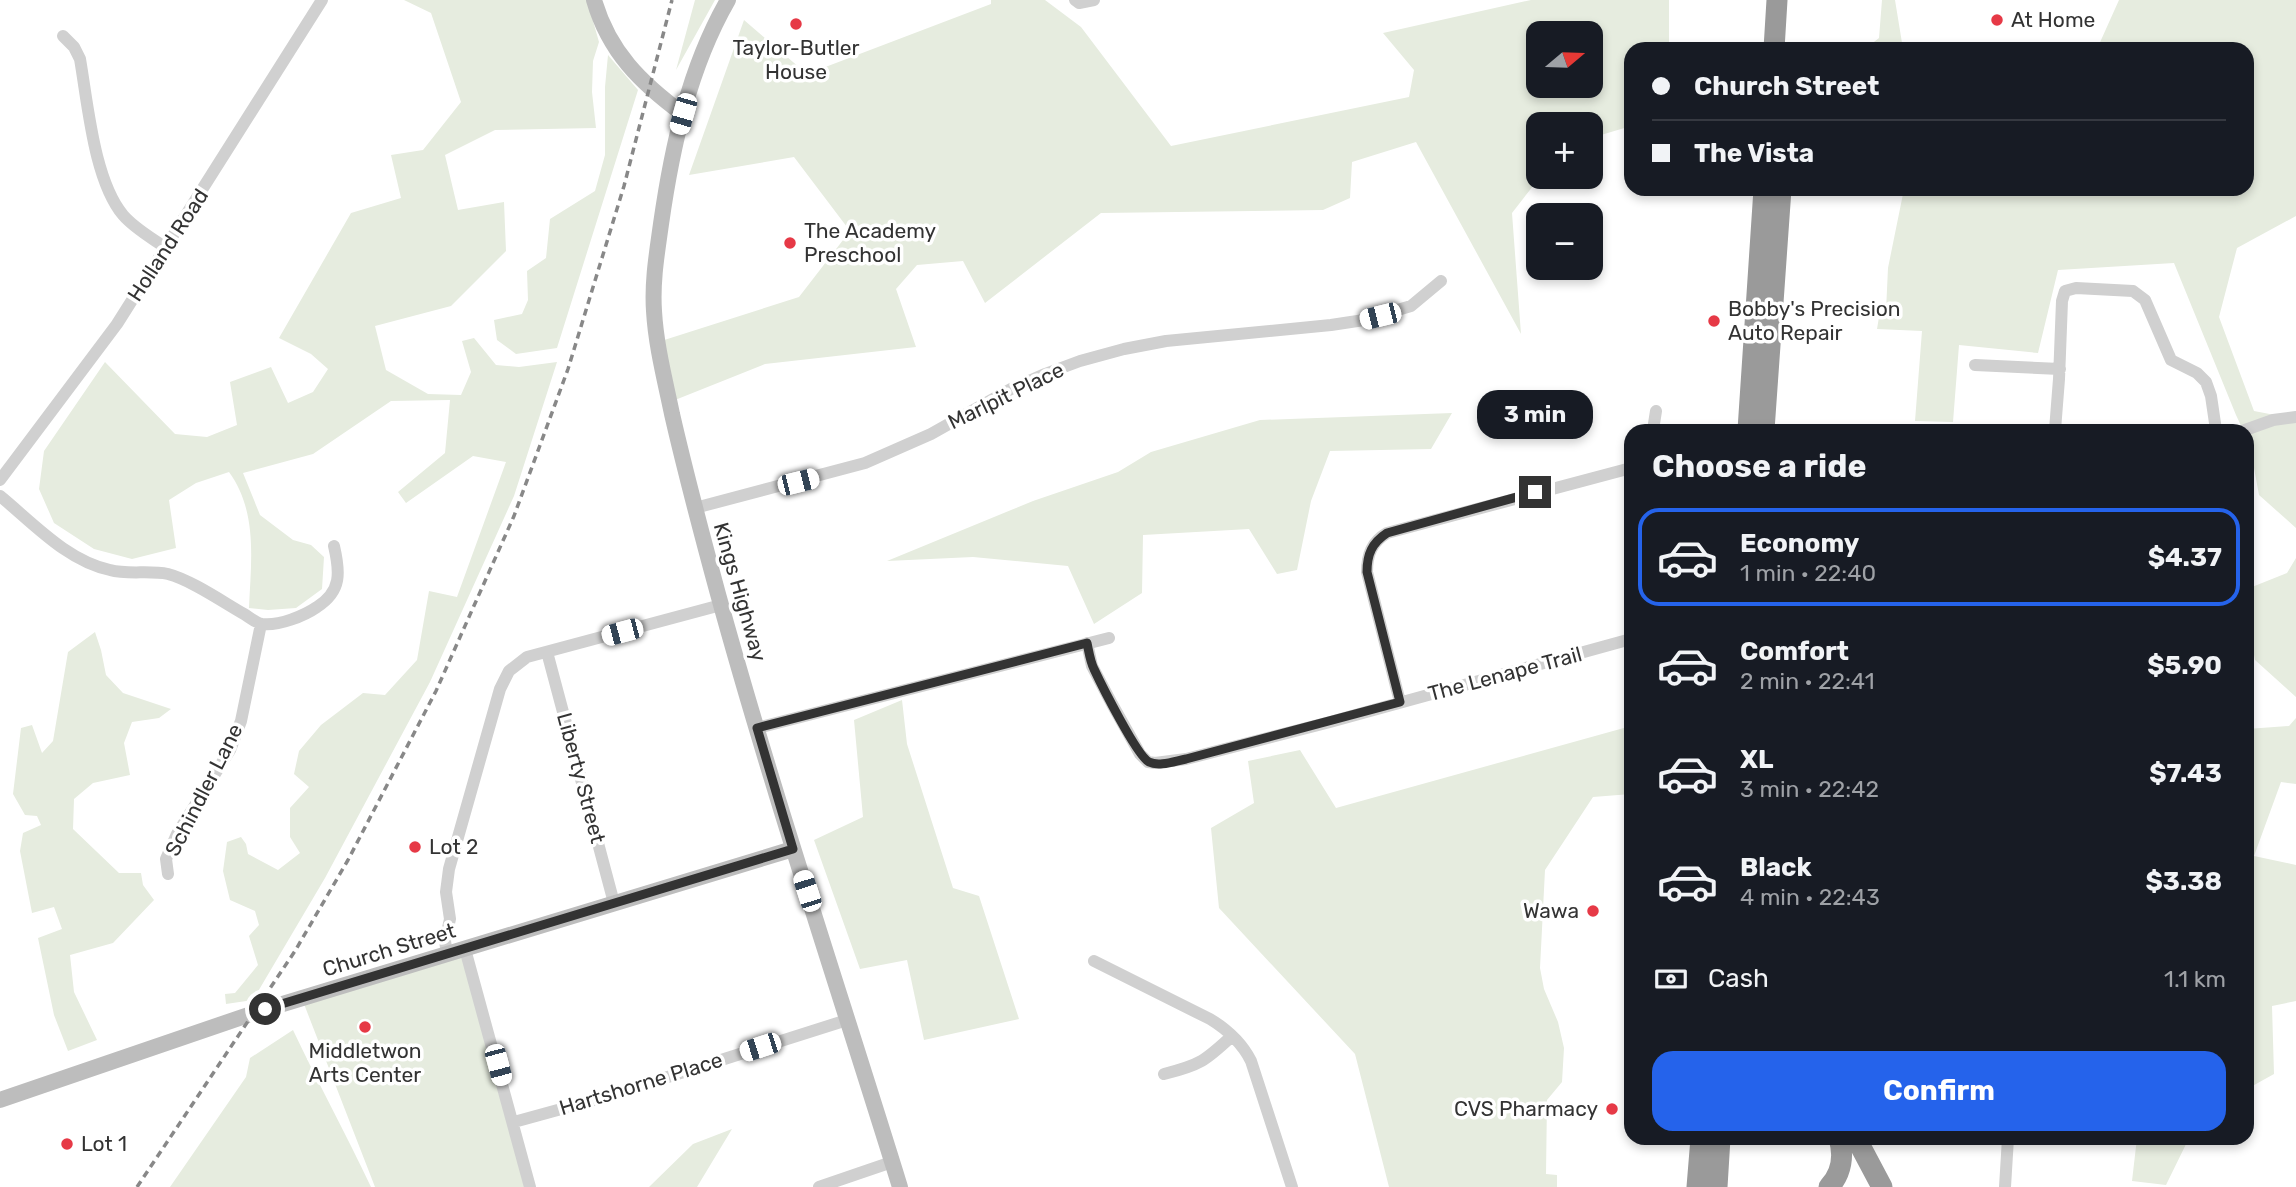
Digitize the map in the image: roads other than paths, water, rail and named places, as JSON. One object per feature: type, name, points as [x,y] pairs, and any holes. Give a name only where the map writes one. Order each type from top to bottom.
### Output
[{"type":"highway","points":[[1774,42],[1777,0]]},
{"type":"highway","points":[[1789,42],[1792,0]]},
{"type":"highway","points":[[1748,424],[1764,196]]},
{"type":"highway","points":[[1765,424],[1781,196]]},
{"type":"highway","points":[[1697,1187],[1700,1145]]},
{"type":"highway","points":[[1717,1187],[1719,1145]]},
{"type":"highway","points":[[1718,1165],[1728,1145]]},
{"type":"highway","points":[[1829,1187],[1834,1182],[1842,1161],[1840,1145]]},
{"type":"highway","points":[[1860,1145],[1881,1187]]},
{"type":"main road","points":[[594,0],[608,39],[622,59],[662,99],[683,114]]},
{"type":"main road","name":"Kings Highway","points":[[728,0],[705,47],[683,114],[665,195],[654,270],[654,312],[659,351],[695,508],[721,605],[793,849],[900,1187]]},
{"type":"main road","name":"Church Street","points":[[0,1100],[263,1010],[793,849]]},
{"type":"street","name":"Holland Road","points":[[0,480],[117,324],[322,0]]},
{"type":"street","points":[[1075,0],[1079,3],[1094,0]]},
{"type":"street","points":[[63,36],[74,47],[80,59],[100,170],[107,192],[132,224],[166,248]]},
{"type":"street","name":"Marlpit Place","points":[[695,508],[865,463],[931,434],[1011,389],[1080,361],[1166,341],[1364,320],[1411,306],[1441,281]]},
{"type":"street","points":[[2055,424],[2062,301],[2066,291],[2076,288],[2133,291],[2145,300],[2171,360],[2197,373],[2206,382],[2215,424]]},
{"type":"street","points":[[1975,365],[2059,374]]},
{"type":"street","points":[[1654,424],[1656,411]]},
{"type":"street","points":[[2254,427],[2273,420],[2296,417]]},
{"type":"street","points":[[1400,702],[1367,572],[1367,559],[1375,542],[1387,533],[1624,470]]},
{"type":"street","points":[[0,496],[68,552],[113,571],[169,574],[261,624],[307,614],[328,601],[338,582],[339,568],[334,547]]},
{"type":"street","points":[[447,954],[445,941],[450,919],[446,892],[449,869],[500,689],[509,671],[527,657],[721,605]]},
{"type":"street","name":"Schindler Lane","points":[[168,874],[166,859],[177,834],[230,750],[241,721],[261,624]]},
{"type":"street","points":[[757,728],[1109,638]]},
{"type":"street","name":"The Lenape Trail","points":[[1087,643],[1092,666],[1140,754],[1155,763],[1186,759],[1624,641]]},
{"type":"street","name":"Liberty Street","points":[[547,652],[614,904]]},
{"type":"street","points":[[465,949],[530,1187]]},
{"type":"street","points":[[1094,961],[1210,1019],[1240,1043],[1251,1061],[1292,1187]]},
{"type":"street","name":"Hartshorne Place","points":[[514,1122],[604,1097],[847,1020]]},
{"type":"street","points":[[1164,1074],[1206,1060],[1232,1036]]},
{"type":"street","points":[[2005,1187],[2008,1145]]},
{"type":"street","points":[[819,1187],[892,1162]]},
{"type":"railway","points":[[137,1187],[295,951],[348,860],[436,691],[514,516],[568,369],[624,186],[672,0]]},
{"type":"place","name":"At Home","points":[[1997,20]]},
{"type":"place","name":"Taylor-Butler House","points":[[796,24]]},
{"type":"place","name":"The Academy Preschool","points":[[790,243]]},
{"type":"place","name":"Bobby's Precision Auto Repair","points":[[1714,321]]},
{"type":"place","name":"Lot 2","points":[[415,847]]},
{"type":"place","name":"Wawa","points":[[1593,911]]},
{"type":"place","name":"Middletwon Arts Center","points":[[365,1027]]},
{"type":"place","name":"CVS Pharmacy","points":[[1612,1109]]},
{"type":"place","name":"Lot 1","points":[[67,1144]]}]
